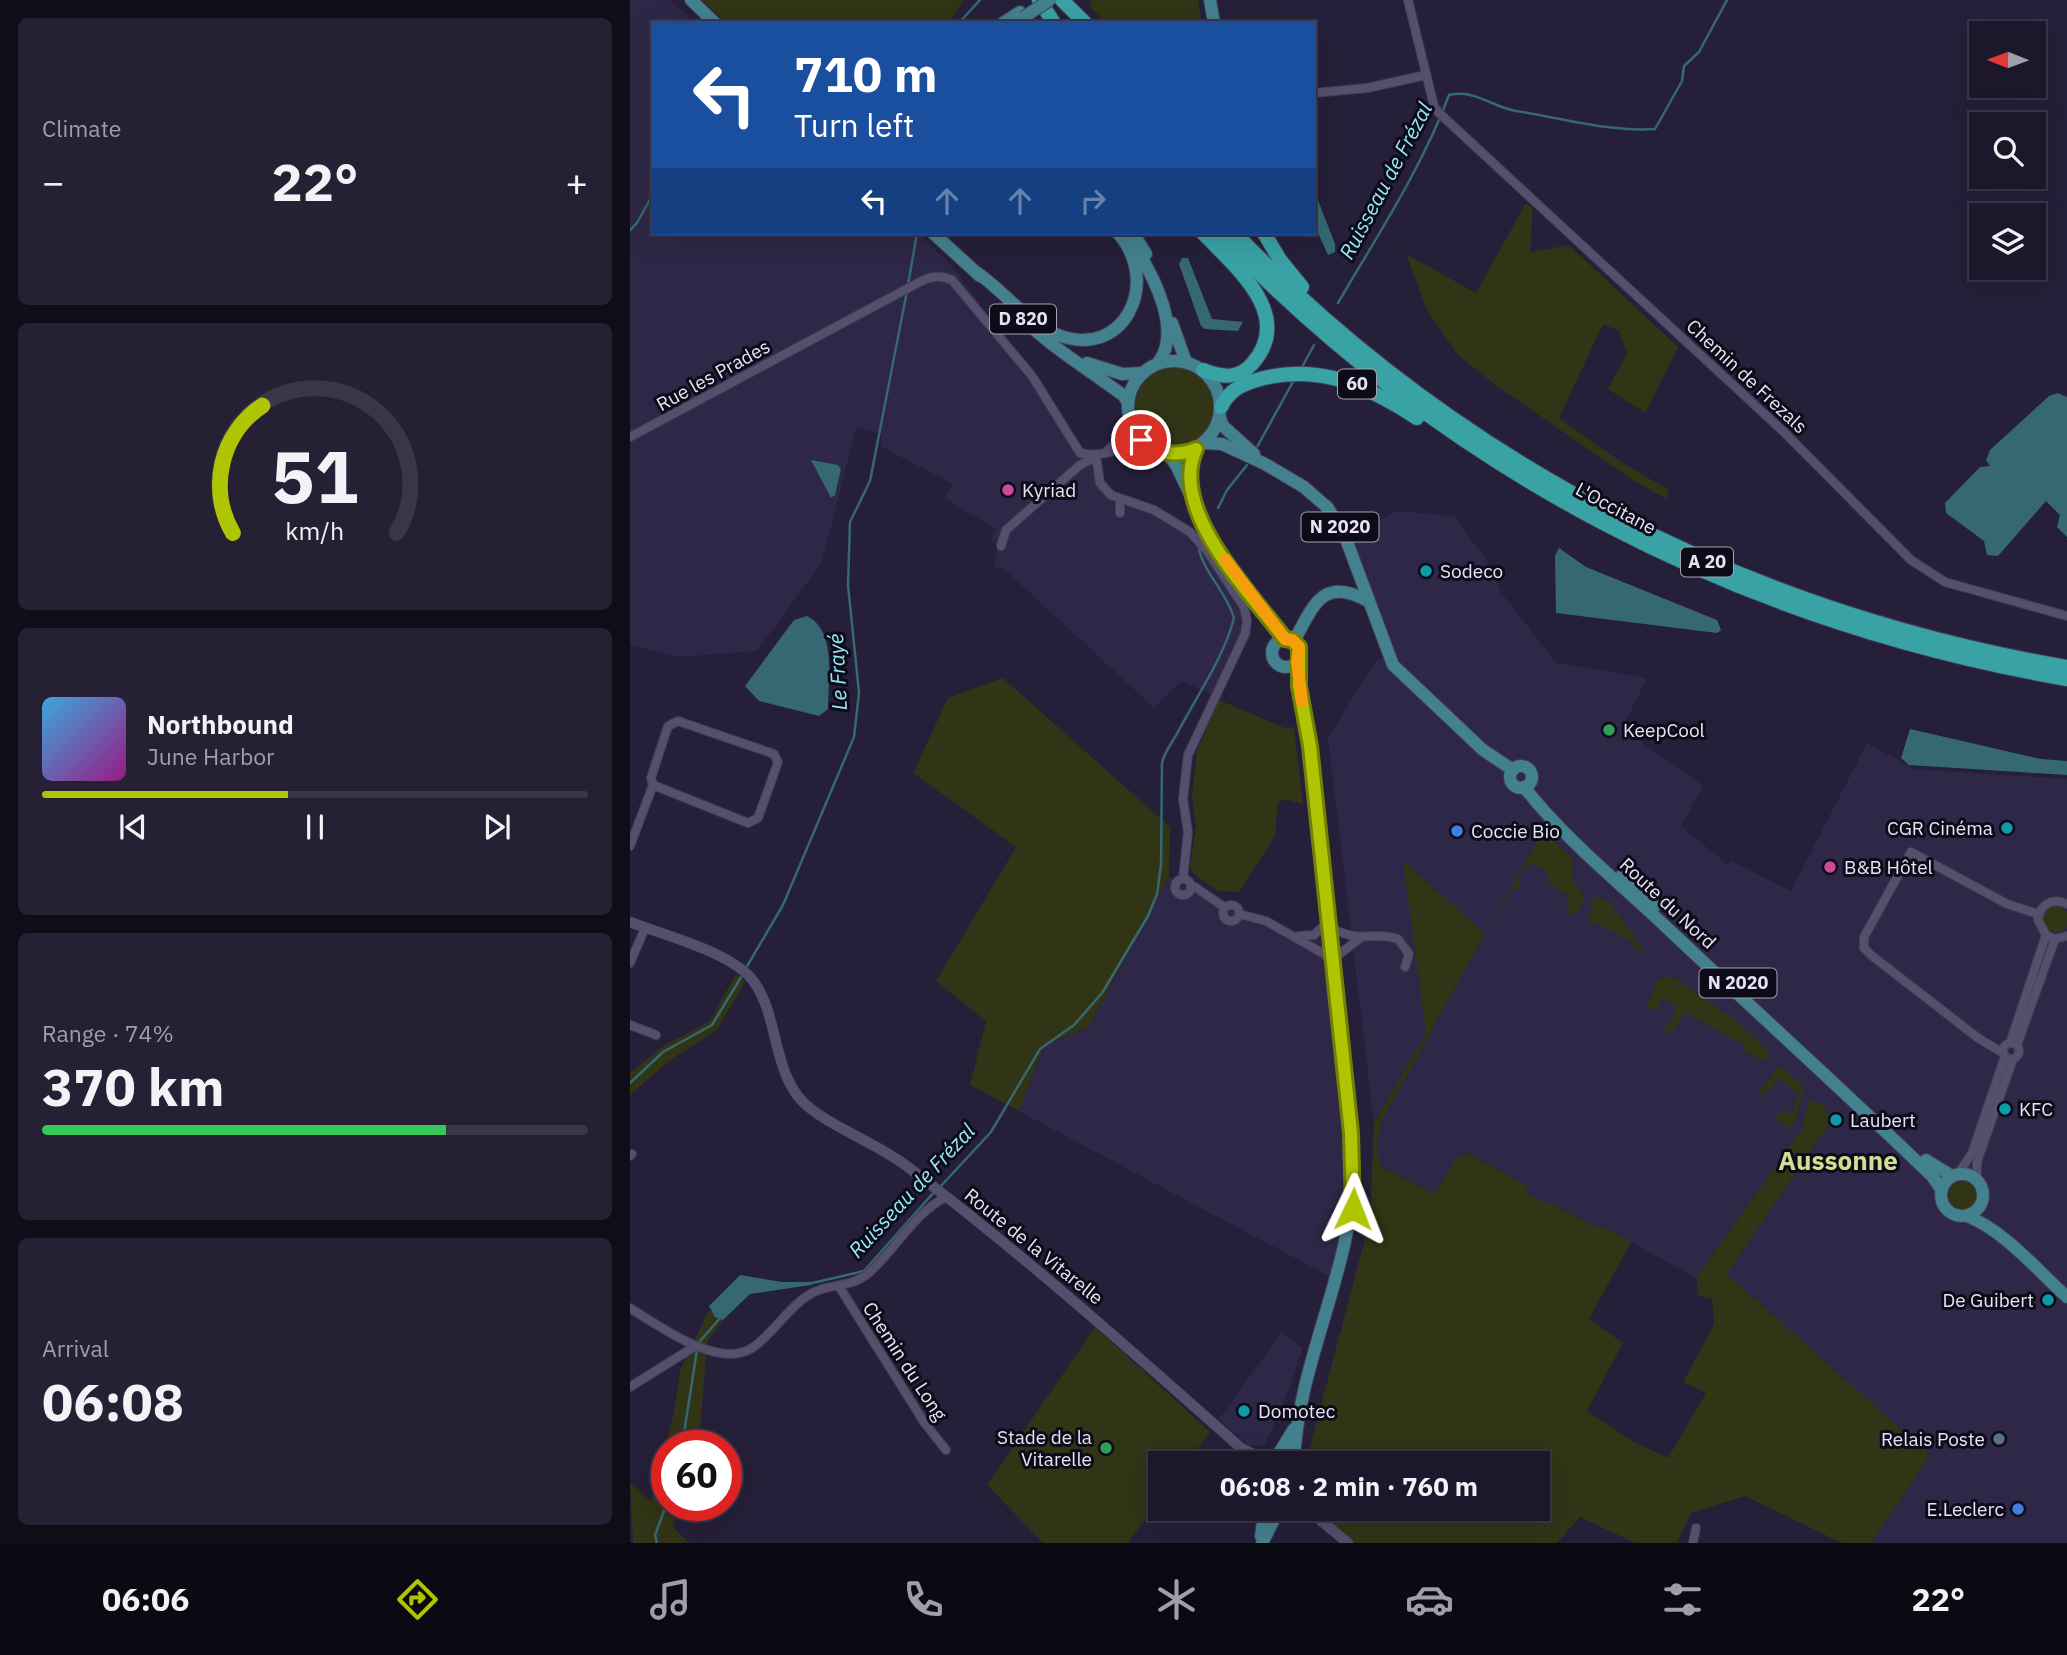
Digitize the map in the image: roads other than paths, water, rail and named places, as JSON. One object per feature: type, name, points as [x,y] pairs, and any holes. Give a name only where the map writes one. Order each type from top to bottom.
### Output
[{"type":"highway","points":[[1037,0],[1045,21]]},
{"type":"highway","points":[[1037,0],[1053,21]]},
{"type":"highway","points":[[1051,0],[1067,21]]},
{"type":"highway","points":[[1062,0],[1083,21]]},
{"type":"highway","points":[[1203,370],[1228,377],[1247,369],[1259,355],[1268,328],[1267,315],[1255,289],[1205,235]]},
{"type":"highway","name":"L'Occitane","points":[[1221,235],[1336,344],[1417,407],[1488,457],[1620,534],[1767,599],[1906,644],[2067,678]]},
{"type":"highway","name":"L'Occitane","points":[[1237,235],[1290,288],[1386,370],[1467,429],[1549,481],[1660,541],[1732,573],[1816,605],[1904,632],[2067,667]]},
{"type":"highway","name":"60","points":[[1265,235],[1297,282],[1386,370]]},
{"type":"highway","name":"60","points":[[1220,412],[1236,388],[1265,378],[1304,373],[1334,376],[1373,392],[1488,457]]},
{"type":"main road","points":[[681,0],[703,21]]},
{"type":"main road","points":[[691,0],[713,21]]},
{"type":"main road","points":[[1019,17],[1037,0]]},
{"type":"main road","points":[[1019,17],[1051,0]]},
{"type":"main road","points":[[1210,0],[1214,21]]},
{"type":"main road","points":[[1218,0],[1220,21]]},
{"type":"main road","name":"D 820","points":[[935,235],[1047,342],[1124,396],[1128,403]]},
{"type":"main road","points":[[976,272],[1056,334],[1074,339],[1094,338],[1126,318],[1137,298],[1139,274],[1134,255],[1119,235]]},
{"type":"main road","points":[[1126,235],[1151,275],[1164,315],[1167,347],[1158,363],[1143,373],[1132,387],[1128,403],[1130,421],[1147,445],[1167,453],[1182,453],[1200,446]]},
{"type":"main road","points":[[1134,235],[1160,282],[1186,362]]},
{"type":"main road","name":"D 820","points":[[1076,360],[1122,374],[1143,373]]},
{"type":"main road","points":[[1158,363],[1186,362],[1203,370],[1216,387],[1220,412],[1214,432],[1200,446],[1191,463],[1191,495]]},
{"type":"main road","name":"N 2020","points":[[1220,412],[1223,426],[1265,464]]},
{"type":"main road","name":"N 2020","points":[[1200,446],[1222,444],[1265,464],[1304,487],[1328,508],[1346,538],[1388,655],[1398,670],[1483,750],[1513,770],[1525,767],[1531,774],[1527,785]]},
{"type":"main road","points":[[1167,453],[1212,540],[1284,641],[1300,652],[1291,664]]},
{"type":"main road","points":[[1291,664],[1274,661],[1272,652],[1323,595],[1336,590],[1350,592],[1368,601]]},
{"type":"main road","points":[[1291,664],[1299,686],[1310,746],[1351,1133],[1353,1209],[1296,1425],[1295,1451]]},
{"type":"main road","name":"Route du Nord","points":[[1527,785],[1933,1166],[1955,1175]]},
{"type":"main road","name":"Route du Nord","points":[[1527,785],[1538,805],[1861,1108],[1932,1176],[1941,1189]]},
{"type":"main road","points":[[1967,1216],[1976,1211],[1983,1193],[1977,1180],[1955,1175],[1941,1189],[1942,1203],[1949,1212],[1979,1221],[2022,1255]]},
{"type":"main road","points":[[1981,1203],[1984,1214],[2022,1255],[2067,1297]]},
{"type":"main road","points":[[1276,1451],[1296,1425]]},
{"type":"main road","points":[[1261,1543],[1264,1521]]},
{"type":"main road","points":[[1261,1543],[1273,1521]]},
{"type":"street","points":[[1316,93],[1367,88],[1426,75],[1408,0]]},
{"type":"street","name":"Chemin de Frezals","points":[[1426,75],[1436,109],[1785,433],[1911,560],[1945,582],[2067,616]]},
{"type":"street","name":"Rue les Prades","points":[[630,437],[929,277],[952,280],[1032,376],[1080,453],[1096,457]]},
{"type":"street","points":[[1001,546],[1006,530],[1080,465],[1115,445],[1130,421]]},
{"type":"street","points":[[1096,457],[1129,446],[1147,445]]},
{"type":"street","points":[[1096,457],[1100,483],[1111,495],[1138,502],[1190,532],[1207,551],[1235,592],[1247,621],[1240,646],[1188,755],[1184,799],[1188,832],[1183,879],[1176,884],[1178,893],[1186,894],[1191,887]]},
{"type":"street","points":[[1120,513],[1121,499]]},
{"type":"street","points":[[630,846],[653,785],[651,778],[668,726],[678,721],[774,754],[778,762],[758,818],[748,823],[653,785]]},
{"type":"street","points":[[2009,1050],[1984,1042],[1867,951],[1864,937],[1911,852],[2007,904],[2038,914]]},
{"type":"street","points":[[1183,879],[1224,907],[1222,913],[1228,920],[1235,920],[1239,914],[1266,921],[1333,959],[1359,939],[1383,936],[1398,939],[1409,954],[1405,967]]},
{"type":"street","points":[[2067,904],[2051,901],[2038,914],[2039,926],[2046,935],[2055,939],[2067,936]]},
{"type":"street","name":"Route de la Vitarelle","points":[[630,922],[744,972],[762,998],[791,1084],[804,1102],[873,1143],[933,1186],[1064,1292],[1243,1451]]},
{"type":"street","points":[[1296,936],[1314,935],[1330,923],[1359,939]]},
{"type":"street","points":[[630,963],[645,928]]},
{"type":"street","points":[[1977,1180],[1976,1162],[2046,935]]},
{"type":"street","points":[[1955,1175],[1972,1153],[2009,1050],[2055,939]]},
{"type":"street","points":[[630,1025],[656,1035]]},
{"type":"street","points":[[630,1308],[694,1346],[733,1353],[751,1349],[808,1295],[822,1289],[840,1288],[872,1271],[932,1204],[944,1195]]},
{"type":"street","name":"Chemin du Long","points":[[840,1288],[924,1422],[946,1450]]},
{"type":"street","points":[[630,1387],[694,1346]]},
{"type":"street","name":"Route de la Vitarelle","points":[[1241,1448],[1247,1451]]},
{"type":"street","points":[[1322,1521],[1348,1543]]},
{"type":"street","points":[[1693,1543],[1696,1528]]},
{"type":"waterway","name":"Le Frayé","points":[[961,21],[980,0]]},
{"type":"waterway","name":"Ruisseau de Frézal","points":[[1338,303],[1426,149],[1449,95],[1467,94],[1507,109],[1585,124],[1655,129],[1682,81],[1684,66],[1699,52],[1727,0]]},
{"type":"waterway","points":[[630,230],[651,198]]},
{"type":"waterway","name":"Le Frayé","points":[[908,285],[917,235]]},
{"type":"waterway","name":"Le Frayé","points":[[746,968],[783,905],[854,737],[859,693],[848,585],[850,522],[870,481],[907,291]]},
{"type":"waterway","name":"Ruisseau de Frézal","points":[[1302,367],[1314,345]]},
{"type":"waterway","name":"Ruisseau de Frézal","points":[[1257,447],[1294,380]]},
{"type":"waterway","name":"Ruisseau de Frézal","points":[[1218,508],[1227,490],[1247,465]]},
{"type":"waterway","name":"Ruisseau de Frézal","points":[[940,1187],[991,1132],[1040,1049],[1074,1025],[1102,993],[1148,916],[1157,894],[1161,865],[1162,763],[1217,661],[1234,618],[1199,550]]},
{"type":"waterway","name":"Le Frayé","points":[[630,1083],[663,1052],[712,1025],[743,974]]},
{"type":"waterway","name":"Ruisseau de Frézal","points":[[808,1284],[864,1271],[935,1191]]},
{"type":"waterway","name":"Ruisseau de Frézal","points":[[684,1430],[697,1350],[700,1341],[721,1317]]},
{"type":"waterway","name":"Ruisseau de Frézal","points":[[657,1543],[655,1535],[660,1521]]},
{"type":"place","name":"Kyriad","points":[[1008,490]]},
{"type":"place","name":"Sodeco","points":[[1426,571]]},
{"type":"place","name":"KeepCool","points":[[1609,730]]},
{"type":"place","name":"CGR Cinéma","points":[[2007,828]]},
{"type":"place","name":"Coccie Bio","points":[[1457,831]]},
{"type":"place","name":"B&B Hôtel","points":[[1830,867]]},
{"type":"place","name":"KFC","points":[[2005,1109]]},
{"type":"place","name":"Laubert","points":[[1836,1120]]},
{"type":"place","name":"De Guibert","points":[[2048,1300]]},
{"type":"place","name":"Domotec","points":[[1244,1411]]},
{"type":"place","name":"Relais Poste","points":[[1999,1439]]},
{"type":"place","name":"Stade de la Vitarelle","points":[[1106,1448]]},
{"type":"place","name":"E.Leclerc","points":[[2018,1509]]},
{"type":"district","name":"Aussonne","points":[[1838,1161]]}]
